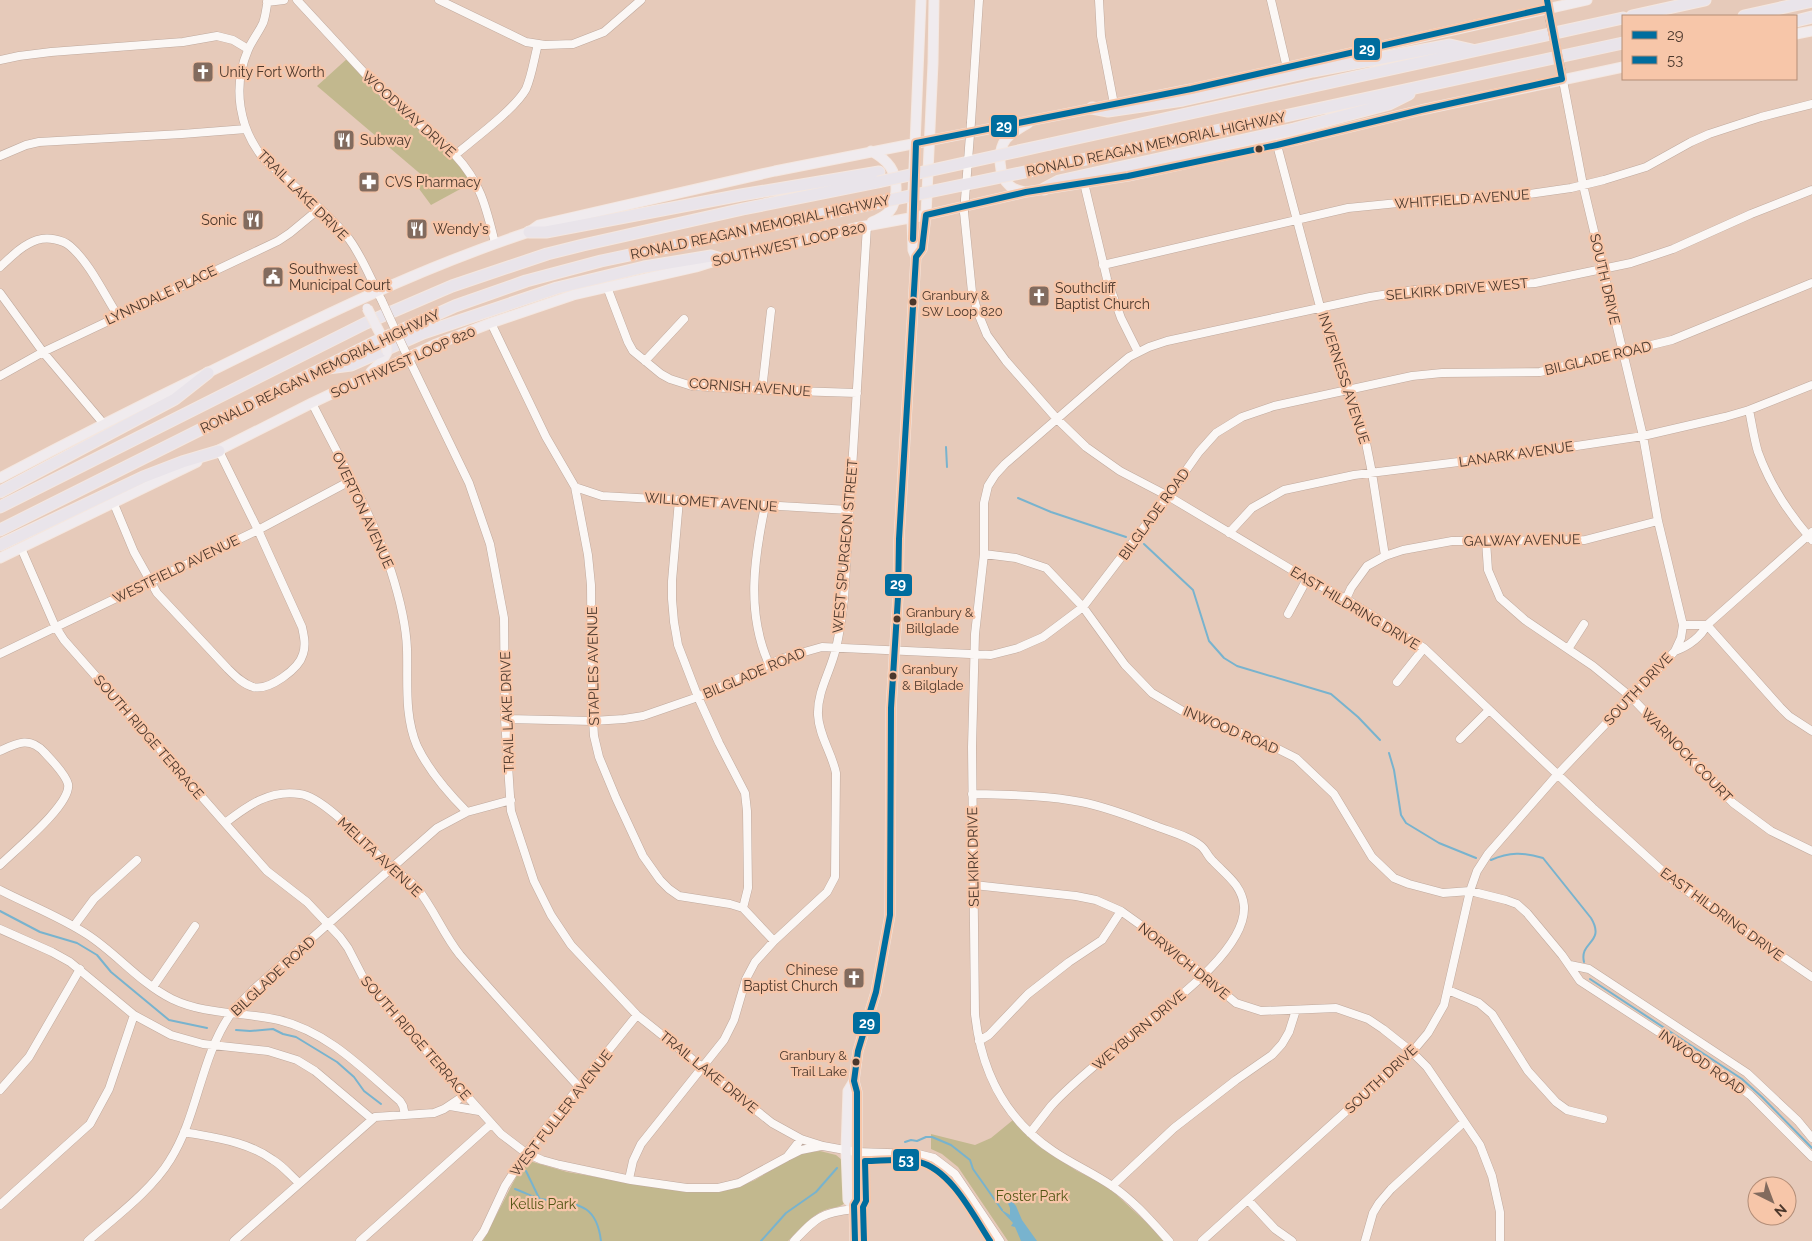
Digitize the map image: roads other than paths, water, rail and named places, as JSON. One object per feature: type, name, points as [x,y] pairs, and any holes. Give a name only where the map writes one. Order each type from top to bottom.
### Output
[{"type":"highway","points":[[1675,6],[1686,0]]},
{"type":"highway","points":[[1636,15],[1705,0]]},
{"type":"highway","points":[[1749,15],[1812,1]]},
{"type":"highway","points":[[1797,21],[1812,17]]},
{"type":"highway","name":"RONALD REAGAN MEMORIAL HIGHWAY","points":[[0,507],[366,323],[452,286],[512,265],[583,245],[878,177],[897,178],[1622,18]]},
{"type":"highway","name":"RONALD REAGAN MEMORIAL HIGHWAY","points":[[0,530],[319,369],[423,319],[526,281],[636,253],[1049,167],[1622,42]]},
{"type":"highway","points":[[1092,108],[1108,111],[1183,100],[1313,71],[1450,45],[1476,51]]},
{"type":"highway","points":[[1044,189],[1059,181],[1276,133],[1389,104],[1423,86]]},
{"type":"highway","points":[[529,232],[546,232],[741,195],[878,177]]},
{"type":"highway","points":[[319,369],[351,365],[423,333],[558,288],[644,267],[711,256],[721,258]]},
{"type":"highway","points":[[0,492],[175,399],[208,373]]},
{"type":"highway","points":[[0,546],[142,477],[219,450]]},
{"type":"main road","points":[[854,1207],[848,1200],[846,1150],[848,1091],[854,1081],[858,1051],[876,992],[890,915],[891,708],[916,257],[913,250],[912,217],[921,0]]},
{"type":"main road","points":[[916,257],[922,249],[926,215],[934,0]]},
{"type":"main road","points":[[0,478],[103,423],[350,302],[495,243],[529,232],[539,225],[775,171],[1287,68],[1587,0]]},
{"type":"main road","points":[[1797,34],[1812,31]]},
{"type":"main road","name":"SOUTHWEST LOOP 820","points":[[0,558],[114,504],[365,378],[406,353],[549,302],[696,267],[721,258],[855,228],[926,215],[1026,192],[1128,176],[1277,144],[1562,75],[1622,67]]},
{"type":"main road","points":[[1026,192],[1014,189],[1006,182],[1000,153],[1003,144],[1010,134],[1035,119]]},
{"type":"main road","points":[[855,228],[883,216],[892,209],[895,202],[897,182],[892,168],[871,151]]},
{"type":"main road","points":[[350,302],[367,308],[386,345],[387,352],[382,361],[365,378]]},
{"type":"main road","points":[[854,1081],[858,1092],[857,1200],[854,1207],[855,1241]]},
{"type":"street","name":"TRAIL LAKE DRIVE","points":[[284,0],[268,1],[262,24],[248,49],[243,63],[240,108],[246,128],[256,150],[264,160],[319,209],[349,240],[360,256],[469,483],[490,544],[504,618],[505,718],[511,811],[534,881],[550,915],[571,945],[637,1015],[772,1123],[801,1139],[823,1146],[856,1152],[918,1154],[938,1161],[958,1179],[1000,1241]]},
{"type":"street","name":"WOODWAY DRIVE","points":[[297,0],[382,92],[463,164],[478,187],[484,201],[495,243]]},
{"type":"street","points":[[439,0],[526,42],[562,45],[590,39],[604,32],[641,0]]},
{"type":"street","name":"EAST HILDRING DRIVE","points":[[979,0],[964,212],[972,292],[987,335],[1002,356],[1057,419],[1086,447],[1120,471],[1168,496],[1307,579],[1346,599],[1424,648],[1648,860],[1677,884],[1812,977]]},
{"type":"street","points":[[1099,0],[1102,42],[1114,104]]},
{"type":"street","points":[[1270,0],[1287,68]]},
{"type":"street","name":"SOUTH DRIVE","points":[[1202,1241],[1412,1052],[1428,1034],[1444,1005],[1470,891],[1477,871],[1488,854],[1557,775],[1675,651],[1681,638],[1683,626],[1658,521],[1643,436],[1583,185],[1548,8]]},
{"type":"street","points":[[0,60],[51,52],[183,42],[217,36],[233,40],[248,49]]},
{"type":"street","points":[[455,155],[507,110],[525,91],[532,72],[538,44]]},
{"type":"street","name":"WHITFIELD AVENUE","points":[[1103,264],[1348,208],[1408,202],[1508,197],[1583,185],[1646,167],[1709,134],[1761,116],[1812,104]]},
{"type":"street","points":[[0,156],[26,145],[39,142],[182,134],[246,128]]},
{"type":"street","name":"INVERNESS AVENUE","points":[[1277,144],[1320,308],[1366,442],[1385,556]]},
{"type":"street","points":[[1084,183],[1103,264],[1114,301],[1138,352]]},
{"type":"street","name":"SELKIRK DRIVE WEST","points":[[1057,419],[1104,378],[1138,352],[1167,341],[1370,297],[1414,290],[1535,282],[1604,269],[1654,256],[1750,214],[1812,190]]},
{"type":"street","name":"LYNNDALE PLACE","points":[[0,376],[43,352],[278,241],[319,209]]},
{"type":"street","name":"WEST SPURGEON STREET","points":[[629,1179],[633,1161],[641,1144],[721,1045],[732,1026],[751,968],[759,956],[827,892],[835,877],[836,773],[833,760],[821,732],[818,712],[821,691],[837,647],[844,599],[867,226]]},
{"type":"street","points":[[0,267],[20,250],[36,240],[60,240],[70,246],[82,259],[118,316]]},
{"type":"street","name":"BILGLADE ROAD","points":[[505,718],[593,721],[643,716],[698,697],[769,664],[822,647],[974,655],[991,655],[1018,648],[1043,637],[1083,607],[1168,496],[1199,452],[1216,433],[1242,417],[1274,406],[1412,376],[1442,373],[1540,372],[1622,353],[1683,336],[1812,283]]},
{"type":"street","name":"CORNISH AVENUE","points":[[607,287],[628,342],[634,352],[661,374],[692,386],[857,393]]},
{"type":"street","points":[[0,294],[43,352],[103,423]]},
{"type":"street","points":[[762,390],[771,311]]},
{"type":"street","points":[[645,361],[684,319]]},
{"type":"street","name":"STAPLES AVENUE","points":[[491,323],[546,437],[575,487],[588,555],[591,585],[593,721],[599,757],[616,798],[643,856],[660,880],[679,896],[730,904],[742,908]]},
{"type":"street","name":"LANARK AVENUE","points":[[1229,533],[1252,508],[1284,490],[1330,479],[1372,472],[1522,454],[1643,436],[1726,418],[1812,385]]},
{"type":"street","name":"OVERTON AVENUE","points":[[312,403],[391,570],[399,598],[407,647],[407,705],[410,724],[417,745],[432,772],[468,812]]},
{"type":"street","points":[[1675,651],[1688,646],[1704,632],[1707,625],[1811,536],[1788,511],[1776,490],[1758,451],[1749,410]]},
{"type":"street","name":"SELKIRK DRIVE","points":[[1057,419],[995,475],[988,486],[984,503],[984,554],[974,655],[972,794],[975,1014],[978,1041],[995,1086],[1006,1106],[1030,1133],[1052,1151],[1112,1186],[1133,1203],[1169,1241]]},
{"type":"street","points":[[114,504],[134,552],[150,582],[163,600],[238,679],[255,688],[280,680],[298,664],[303,656],[304,638],[294,609],[219,450]]},
{"type":"street","name":"WESTFIELD AVENUE","points":[[0,654],[258,530],[350,481]]},
{"type":"street","name":"WILLOMET AVENUE","points":[[575,487],[602,496],[849,510]]},
{"type":"street","points":[[679,500],[672,599],[678,645],[698,697],[745,794],[748,888],[742,908],[774,941]]},
{"type":"street","points":[[765,506],[758,543],[754,591],[755,620],[761,647],[769,664]]},
{"type":"street","name":"GALWAY AVENUE","points":[[1385,556],[1424,545],[1452,541],[1585,540],[1658,521]]},
{"type":"street","name":"WARNOCK COURT","points":[[1486,541],[1488,570],[1500,598],[1525,620],[1613,681],[1631,697],[1733,803],[1771,831],[1812,851]]},
{"type":"street","name":"SOUTH RIDGE TERRACE","points":[[20,548],[55,626],[70,647],[267,870],[307,902],[329,924],[348,948],[372,990],[504,1138],[526,1153],[560,1166],[687,1188],[718,1188],[740,1183],[788,1157],[801,1139]]},
{"type":"street","name":"INWOOD ROAD","points":[[984,554],[1016,558],[1046,568],[1083,607],[1125,665],[1152,693],[1186,713],[1260,740],[1296,758],[1334,794],[1372,857],[1394,878],[1443,893],[1470,891],[1517,904],[1527,913],[1570,965],[1580,981],[1719,1071],[1750,1096],[1812,1157]]},
{"type":"street","points":[[1346,599],[1363,570],[1385,556]]},
{"type":"street","points":[[1288,614],[1307,579]]},
{"type":"street","points":[[1568,649],[1584,624]]},
{"type":"street","points":[[1683,626],[1707,625]]},
{"type":"street","points":[[1707,625],[1789,716],[1812,731]]},
{"type":"street","points":[[1397,682],[1424,648]]},
{"type":"street","points":[[1460,739],[1489,710]]},
{"type":"street","points":[[0,751],[20,742],[31,742],[40,748],[57,767],[67,781],[68,787],[66,798],[57,810],[0,865]]},
{"type":"street","name":"MELITA AVENUE","points":[[225,823],[245,808],[268,796],[279,794],[300,794],[311,797],[332,812],[392,869],[416,887],[459,953],[579,1087]]},
{"type":"street","name":"WEYBURN DRIVE","points":[[972,794],[1038,796],[1080,802],[1120,813],[1183,836],[1202,846],[1212,860],[1236,884],[1244,906],[1243,917],[1238,931],[1224,952],[1203,976],[1061,1096],[1030,1133]]},
{"type":"street","name":"BILGLADE ROAD","points":[[88,1241],[160,1174],[170,1160],[184,1132],[214,1045],[231,1013],[253,990],[446,822],[468,812],[511,800]]},
{"type":"street","points":[[74,926],[94,899],[137,860]]},
{"type":"street","name":"NORWICH DRIVE","points":[[974,885],[1076,896],[1096,900],[1121,911],[1163,941],[1230,999],[1248,1008],[1261,1011],[1336,1008],[1368,1019],[1383,1029],[1412,1052],[1432,1074],[1480,1145],[1492,1176],[1500,1212],[1500,1241]]},
{"type":"street","points":[[0,890],[74,926],[103,945],[153,987],[170,998],[186,1005],[207,1010],[281,1021],[321,1036],[341,1050],[400,1101],[405,1115]]},
{"type":"street","points":[[978,1041],[989,1035],[1028,994],[1069,962],[1102,940],[1121,911]]},
{"type":"street","points":[[153,987],[196,926]]},
{"type":"street","points":[[0,930],[52,952],[80,969],[134,1015],[171,1035],[193,1042],[268,1051],[297,1060],[315,1070],[372,1119]]},
{"type":"street","name":"INWOOD ROAD","points":[[1570,965],[1589,969],[1748,1073],[1798,1121],[1812,1138]]},
{"type":"street","points":[[0,1090],[29,1056],[80,969]]},
{"type":"street","points":[[1580,981],[1589,969]]},
{"type":"street","points":[[1448,990],[1479,1003],[1492,1014],[1528,1071],[1556,1102],[1567,1110],[1603,1119]]},
{"type":"street","points":[[1112,1186],[1174,1128],[1272,1055],[1282,1044],[1289,1032],[1296,1010]]},
{"type":"street","points":[[0,1205],[90,1124],[109,1089],[134,1015]]},
{"type":"street","name":"WEST FULLER AVENUE","points":[[477,1241],[484,1231],[505,1186],[526,1153],[637,1015]]},
{"type":"street","points":[[234,1241],[372,1119],[379,1116],[434,1113],[450,1106],[465,1095]]},
{"type":"street","points":[[450,1106],[479,1111]]},
{"type":"street","points":[[1366,1241],[1373,1213],[1379,1203],[1391,1189],[1464,1122]]},
{"type":"street","points":[[360,1241],[491,1124]]},
{"type":"street","points":[[184,1132],[235,1142],[255,1149],[275,1161],[299,1183]]},
{"type":"street","points":[[788,1157],[801,1150],[823,1146]]},
{"type":"street","points":[[1248,1200],[1275,1229],[1292,1241]]},
{"type":"street","points":[[794,1241],[824,1215],[854,1207]]},
{"type":"water","points":[[1002,1190],[1016,1206],[1022,1220],[1037,1241],[1021,1241],[1015,1227],[1011,1226],[1013,1223],[1000,1209],[1010,1215],[1010,1208]]},
{"type":"waterway","points":[[946,447],[947,467]]},
{"type":"waterway","points":[[1018,498],[1051,512],[1126,537]]},
{"type":"waterway","points":[[1144,544],[1193,590],[1209,641],[1224,658],[1237,666],[1331,694],[1358,717],[1380,740]]},
{"type":"waterway","points":[[1389,753],[1394,770],[1401,815],[1406,823],[1439,843],[1476,858]]},
{"type":"waterway","points":[[1491,860],[1504,855],[1517,854],[1543,858],[1591,918],[1595,926],[1596,932],[1594,937],[1583,955],[1584,962]]},
{"type":"waterway","points":[[0,911],[40,932],[77,943],[97,955],[111,972],[169,1020],[207,1028]]},
{"type":"waterway","points":[[1590,979],[1742,1079],[1812,1148]]},
{"type":"waterway","points":[[236,1030],[273,1029],[296,1037],[337,1062],[354,1077],[364,1091],[381,1104]]},
{"type":"waterway","points":[[905,1142],[932,1137],[951,1145],[970,1160],[973,1169],[1002,1210]]},
{"type":"waterway","points":[[761,1241],[786,1213],[816,1192],[837,1168]]},
{"type":"waterway","points":[[526,1171],[539,1198]]},
{"type":"waterway","points":[[515,1189],[538,1198],[573,1204],[589,1211],[594,1218],[601,1241]]},
{"type":"place","name":"Unity Fort Worth","points":[[203,72]]},
{"type":"place","name":"Subway","points":[[344,140]]},
{"type":"place","name":"CVS Pharmacy","points":[[369,182]]},
{"type":"place","name":"Sonic","points":[[253,220]]},
{"type":"place","name":"Wendy's","points":[[417,229]]},
{"type":"place","name":"Southwest Municipal Court","points":[[273,277]]},
{"type":"place","name":"Southcliff Baptist Church","points":[[1039,296]]},
{"type":"place","name":"Granbury & SW Loop 820","points":[[913,302]]},
{"type":"place","name":"Granbury & Billglade","points":[[897,619]]},
{"type":"place","name":"Granbury & Bilglade","points":[[893,676]]},
{"type":"place","name":"Chinese Baptist Church","points":[[854,978]]},
{"type":"place","name":"Granbury & Trail Lake","points":[[856,1062]]},
{"type":"park label","name":"Foster Park","points":[[1032,1196]]},
{"type":"park label","name":"Kellis Park","points":[[543,1204]]}]
